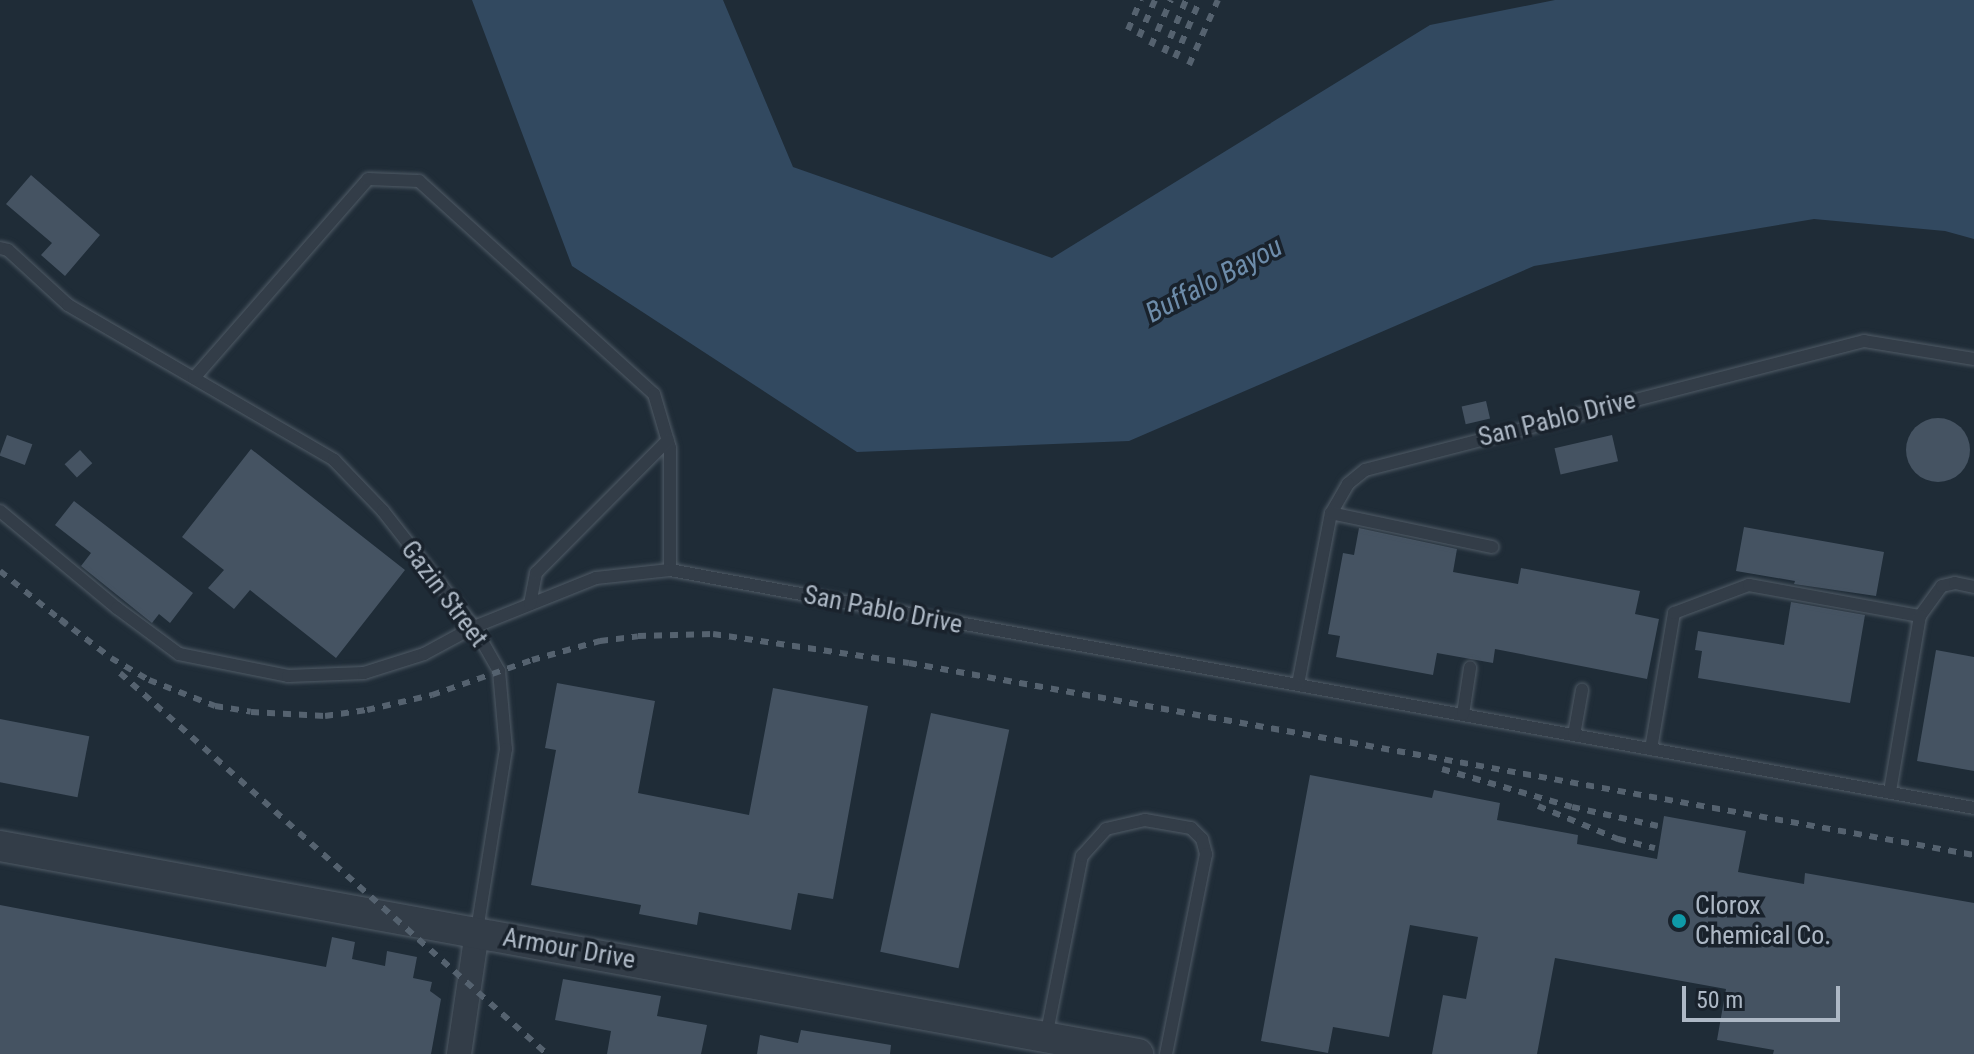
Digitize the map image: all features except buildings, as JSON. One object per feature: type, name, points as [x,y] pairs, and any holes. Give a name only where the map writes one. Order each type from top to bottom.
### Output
[{"type":"street","name":"Armour Drive","points":[[0,846],[1138,1054]]},
{"type":"street","name":"Gazin Street","points":[[459,1054],[477,932]]},
{"type":"lane","points":[[194,378],[368,179],[419,181],[654,394],[668,440],[670,570]]},
{"type":"lane","name":"Gazin Street","points":[[3,252],[68,305],[334,460],[383,511],[474,627],[499,671],[506,749],[477,932]]},
{"type":"lane","name":"San Pablo Drive","points":[[1298,685],[1331,513],[1348,484],[1365,470],[1864,341],[1974,359]]},
{"type":"lane","points":[[530,604],[536,573],[668,440]]},
{"type":"lane","name":"San Pablo Drive","points":[[0,511],[117,608],[179,654],[288,676],[364,673],[424,654],[474,627],[596,578],[670,570],[1974,808]]},
{"type":"lane","points":[[1331,513],[1492,547]]},
{"type":"lane","points":[[1890,792],[1920,616],[1942,586],[1955,583],[1974,587]]},
{"type":"lane","points":[[1651,749],[1674,613],[1749,585],[1920,616]]},
{"type":"lane","points":[[1463,714],[1470,668]]},
{"type":"lane","points":[[1574,735],[1582,690]]},
{"type":"lane","points":[[1046,1037],[1082,856],[1106,829],[1145,820],[1191,828],[1202,839],[1206,854],[1166,1054]]},
{"type":"water","name":"Buffalo Bayou","points":[[472,0],[723,0],[793,167],[1052,258],[1430,25],[1555,0],[1974,0],[1974,239],[1945,231],[1814,219],[1534,266],[1129,441],[857,452],[572,266]]},
{"type":"railway","points":[[1128,30],[1141,0]]},
{"type":"railway","points":[[1139,37],[1155,0]]},
{"type":"railway","points":[[1151,46],[1171,0]]},
{"type":"railway","points":[[1164,53],[1186,0]]},
{"type":"railway","points":[[1175,58],[1200,0]]},
{"type":"railway","points":[[1189,65],[1218,0]]},
{"type":"railway","points":[[0,571],[67,625]]},
{"type":"railway","points":[[60,619],[111,658],[149,680],[215,706],[251,712],[325,716],[367,710],[432,695],[532,660],[600,641],[638,636],[713,634],[909,663],[1974,855]]},
{"type":"railway","points":[[120,673],[547,1054]]},
{"type":"railway","points":[[1442,769],[1572,807],[1658,826]]},
{"type":"railway","points":[[1538,806],[1618,839],[1655,848]]},
{"type":"place","name":"Clorox Chemical Co.","points":[[1679,921]]}]
